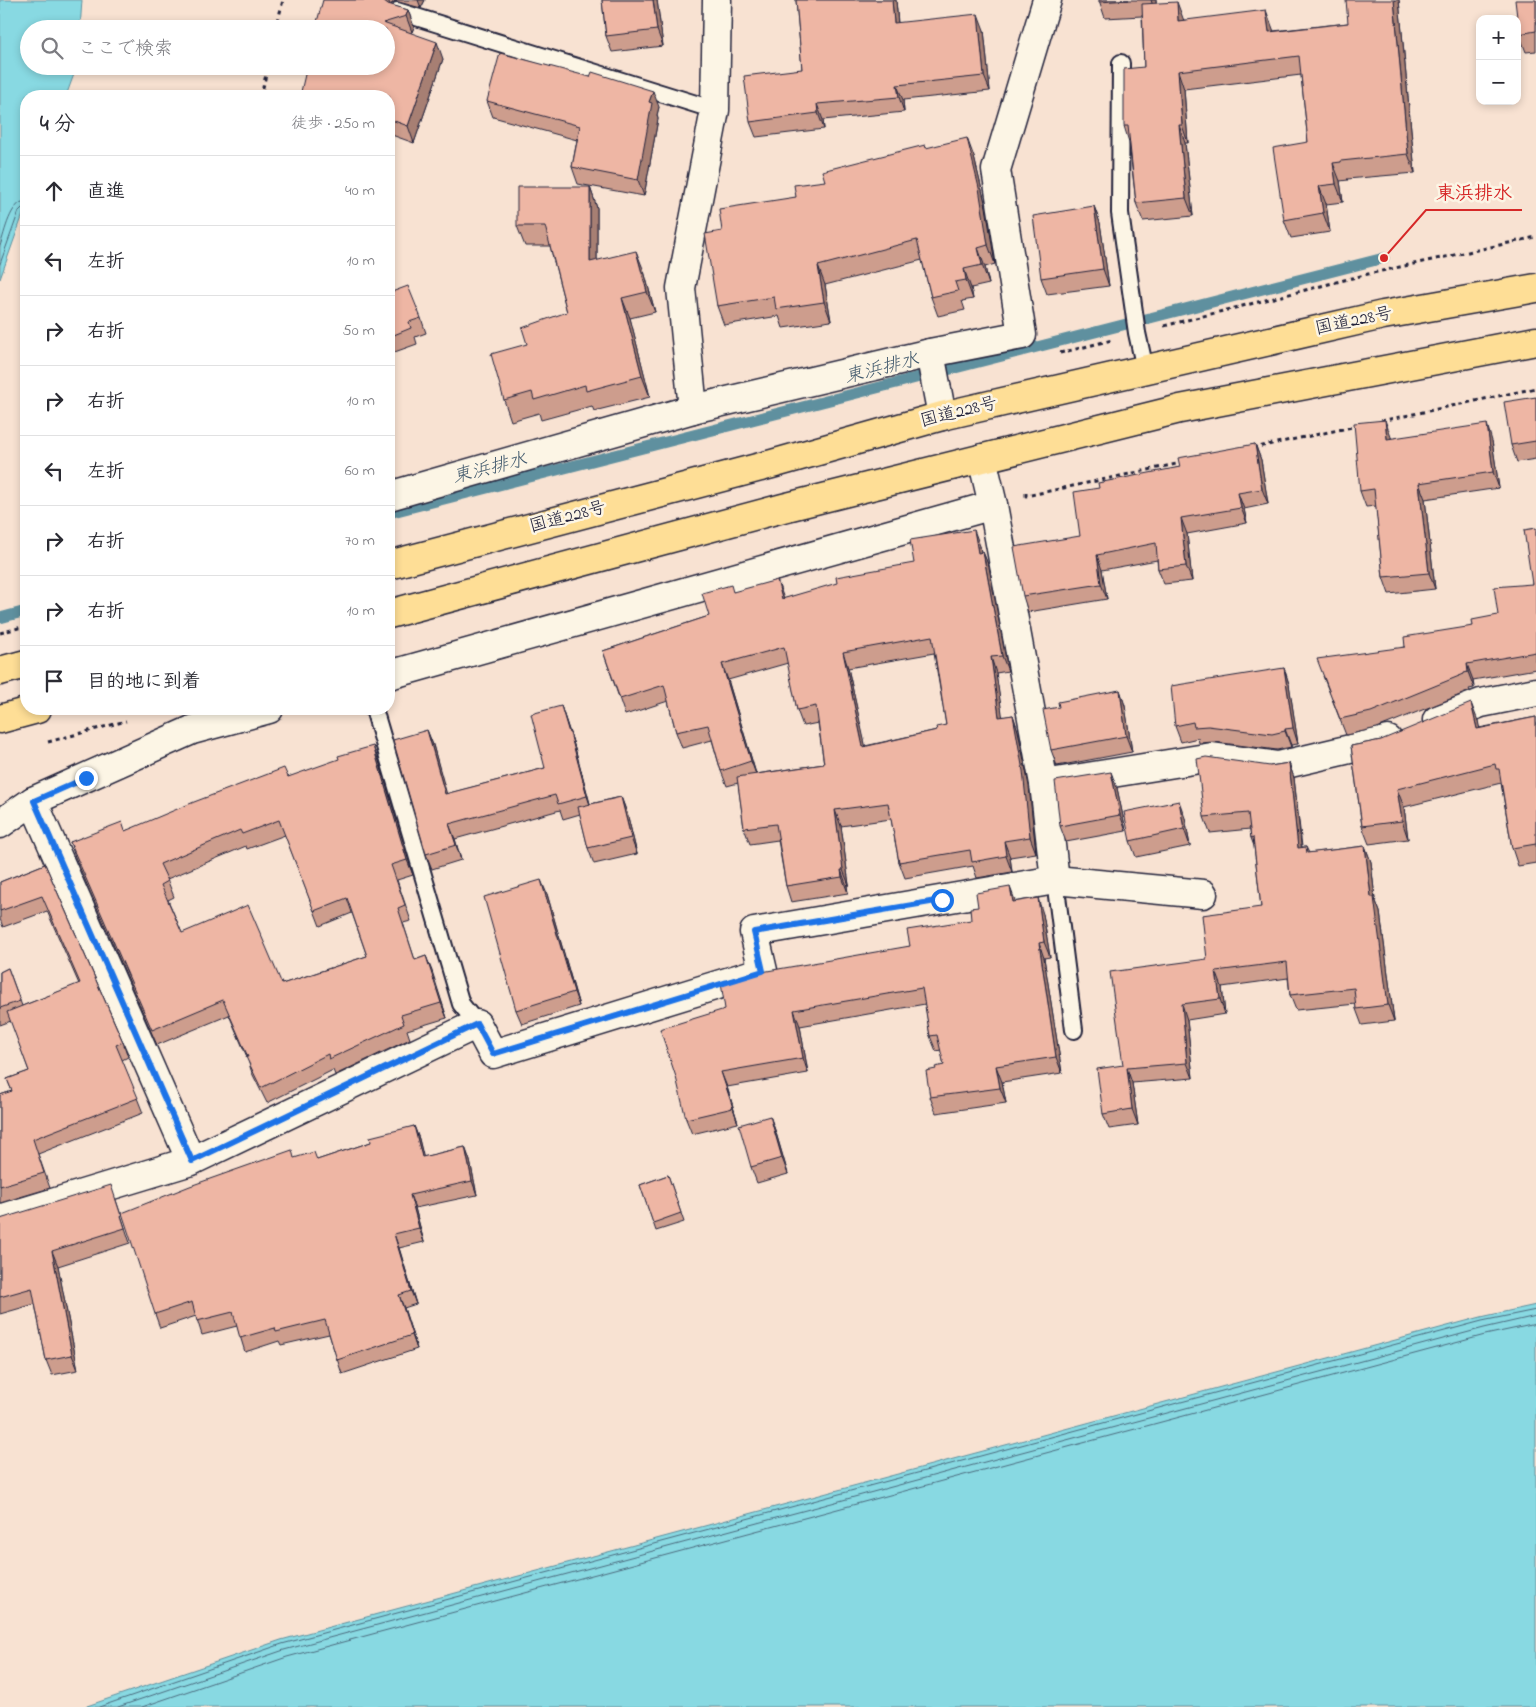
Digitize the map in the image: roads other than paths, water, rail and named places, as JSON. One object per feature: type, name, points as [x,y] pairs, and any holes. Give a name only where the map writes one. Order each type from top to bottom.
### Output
[{"type":"highway","name":"国道228号","points":[[395,563],[772,464],[942,416],[1383,315],[1536,288]]},
{"type":"highway","points":[[395,612],[783,508],[1180,409],[1536,341]]},
{"type":"highway","points":[[0,671],[20,666]]},
{"type":"highway","points":[[0,719],[20,714]]},
{"type":"street","points":[[693,409],[681,288],[715,110],[717,0]]},
{"type":"street","points":[[395,494],[693,409],[930,353],[1022,335],[996,170],[1047,0]]},
{"type":"street","points":[[930,353],[942,416]]},
{"type":"street","points":[[982,458],[993,505],[1044,784],[1055,880]]},
{"type":"street","points":[[395,673],[993,505]]},
{"type":"street","points":[[1044,784],[1212,757],[1278,766],[1382,742],[1481,703],[1536,692]]},
{"type":"street","points":[[0,824],[34,801],[192,730],[247,715]]},
{"type":"street","points":[[34,801],[192,1161]]},
{"type":"street","points":[[0,1219],[192,1161],[477,1024],[493,1054],[763,971],[754,932],[1055,880],[1203,894]]},
{"type":"lane","points":[[396,11],[715,110]]},
{"type":"lane","points":[[1121,63],[1120,213],[1137,333],[1145,369]]},
{"type":"lane","points":[[376,715],[461,1004],[477,1024]]},
{"type":"lane","points":[[1055,880],[1074,1030]]},
{"type":"water","points":[[0,0],[82,0],[81,20],[20,20],[20,75],[74,75],[68,90],[20,90],[20,223],[0,279]]},
{"type":"water","points":[[1536,1305],[1536,1707],[84,1707],[281,1640],[1481,1317]]},
{"type":"waterway","name":"東浜排水","points":[[395,511],[1384,258]]},
{"type":"waterway","name":"東浜排水","points":[[0,618],[20,613]]},
{"type":"place","name":"東浜排水","points":[[1384,258]]}]
